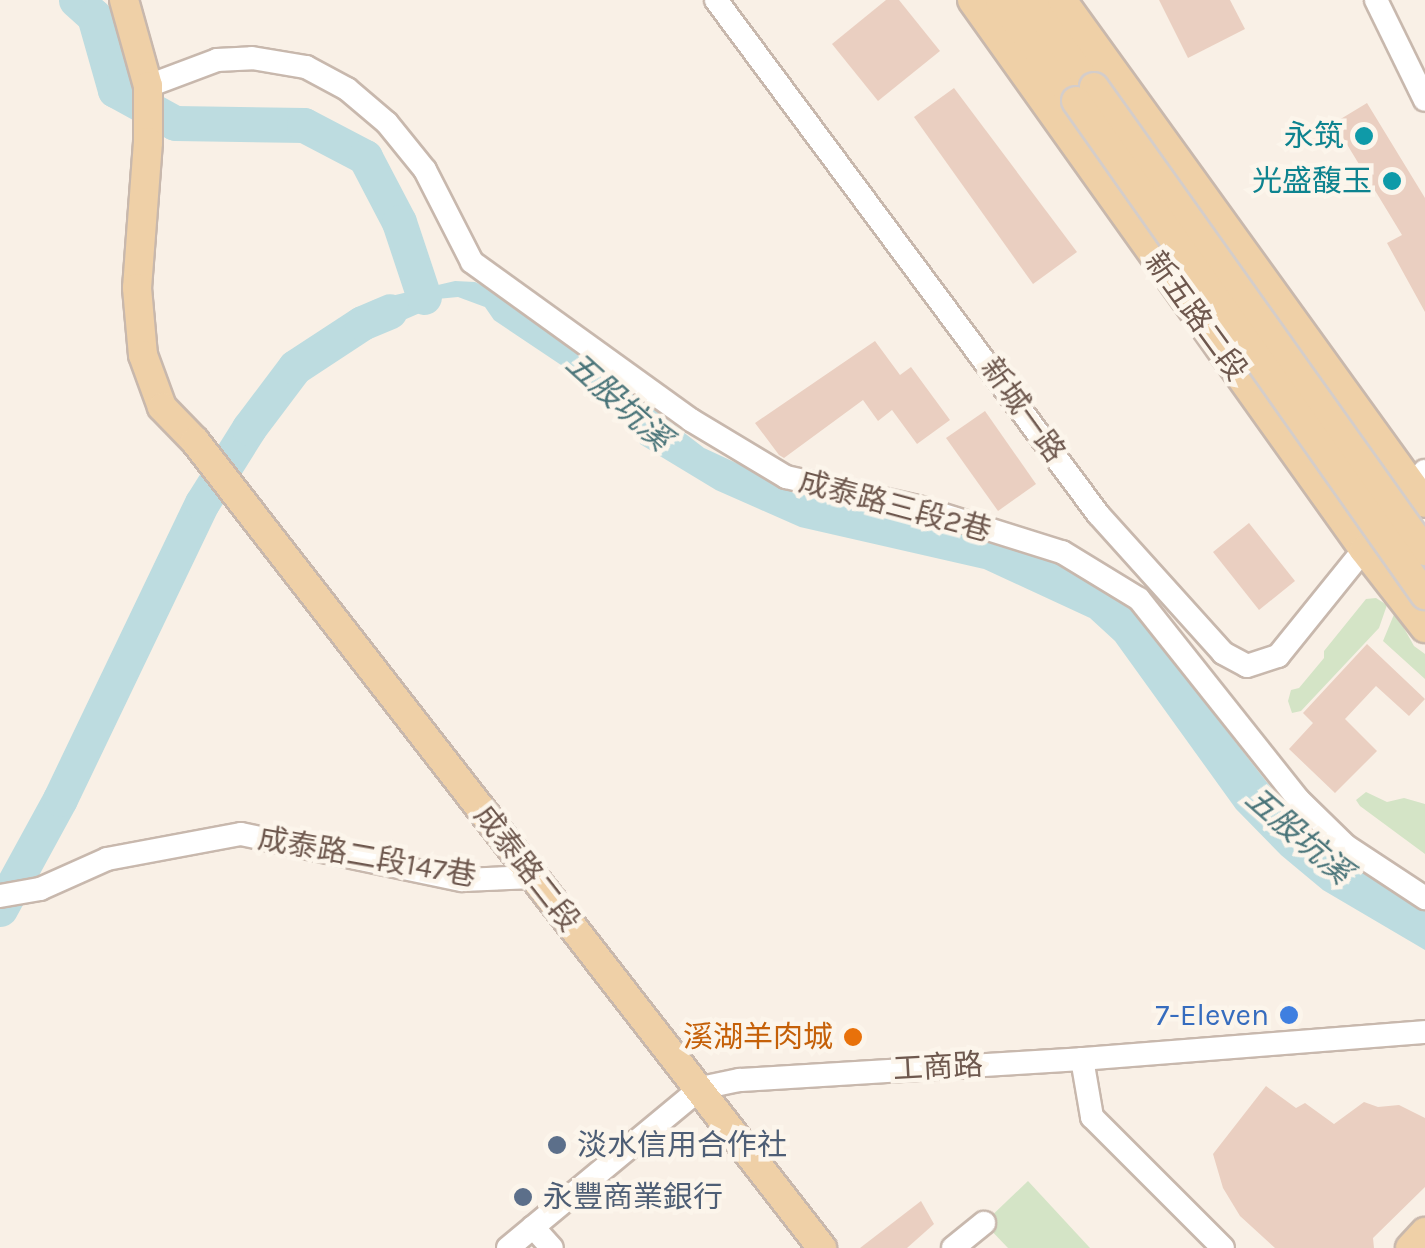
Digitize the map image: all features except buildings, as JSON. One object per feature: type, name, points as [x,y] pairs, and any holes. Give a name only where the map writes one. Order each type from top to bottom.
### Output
[{"type":"main road","points":[[124,0],[148,87]]},
{"type":"main road","name":"新五路二段","points":[[972,0],[1364,550],[1425,627]]},
{"type":"main road","name":"新五路二段","points":[[1000,0],[1085,94],[1425,551]]},
{"type":"main road","name":"新五路二段","points":[[1032,0],[1085,94],[1425,596]]},
{"type":"main road","points":[[1062,0],[1421,486]]},
{"type":"main road","name":"成泰路二段","points":[[148,87],[138,288],[144,355],[162,407],[201,451],[701,1088],[822,1248]]},
{"type":"street","name":"新城一路","points":[[716,0],[1098,514],[1223,653],[1247,666],[1278,656],[1421,486]]},
{"type":"street","points":[[1376,0],[1425,100]]},
{"type":"street","name":"成泰路三段2巷","points":[[148,87],[217,60],[252,58],[306,67],[347,89],[388,123],[425,170],[472,262],[691,420],[786,477],[918,507],[1062,552],[1140,599],[1298,800],[1346,846],[1425,898]]},
{"type":"street","name":"成泰路二段147巷","points":[[0,896],[28,891],[107,859],[241,834],[462,880],[534,877]]},
{"type":"street","name":"工商路","points":[[508,1248],[701,1088],[759,1078],[1082,1060],[1425,1032]]},
{"type":"street","points":[[1082,1060],[1092,1117],[1224,1248]]},
{"type":"street","points":[[954,1248],[984,1223]]},
{"type":"street","points":[[533,1226],[552,1248]]},
{"type":"green space","points":[[1376,598],[1387,605],[1379,628],[1301,711],[1292,713],[1288,701],[1291,690],[1299,688],[1324,658],[1324,651],[1366,599]]},
{"type":"green space","points":[[1395,612],[1414,646],[1425,654],[1425,679],[1383,641]]},
{"type":"green space","points":[[1366,792],[1387,802],[1404,798],[1425,804],[1425,854],[1360,806],[1356,800]]},
{"type":"green space","points":[[1028,1181],[1090,1248],[1008,1248],[984,1223]]},
{"type":"water","points":[[455,281],[475,282],[508,298],[704,448],[838,504],[1027,548],[1125,600],[1276,794],[1335,847],[1425,906],[1425,950],[1323,890],[1281,855],[1236,809],[1115,641],[1090,618],[984,569],[800,527],[716,490],[640,444],[633,427],[573,373],[494,320],[485,307],[458,297],[437,299],[420,313],[353,342],[342,317],[374,300]]},
{"type":"waterway","points":[[76,0],[94,16],[115,90],[175,123],[304,125],[365,157],[399,222],[424,297]]},
{"type":"waterway","name":"五股坑溪","points":[[0,909],[60,799],[202,503],[249,428],[295,367],[362,323],[390,311]]},
{"type":"place","name":"永筑","points":[[1364,136]]},
{"type":"place","name":"光盛馥玉","points":[[1392,181]]},
{"type":"place","name":"7-Eleven","points":[[1289,1015]]},
{"type":"place","name":"溪湖羊肉城","points":[[853,1037]]},
{"type":"place","name":"淡水信用合作社","points":[[557,1145]]},
{"type":"place","name":"永豐商業銀行","points":[[523,1197]]}]
